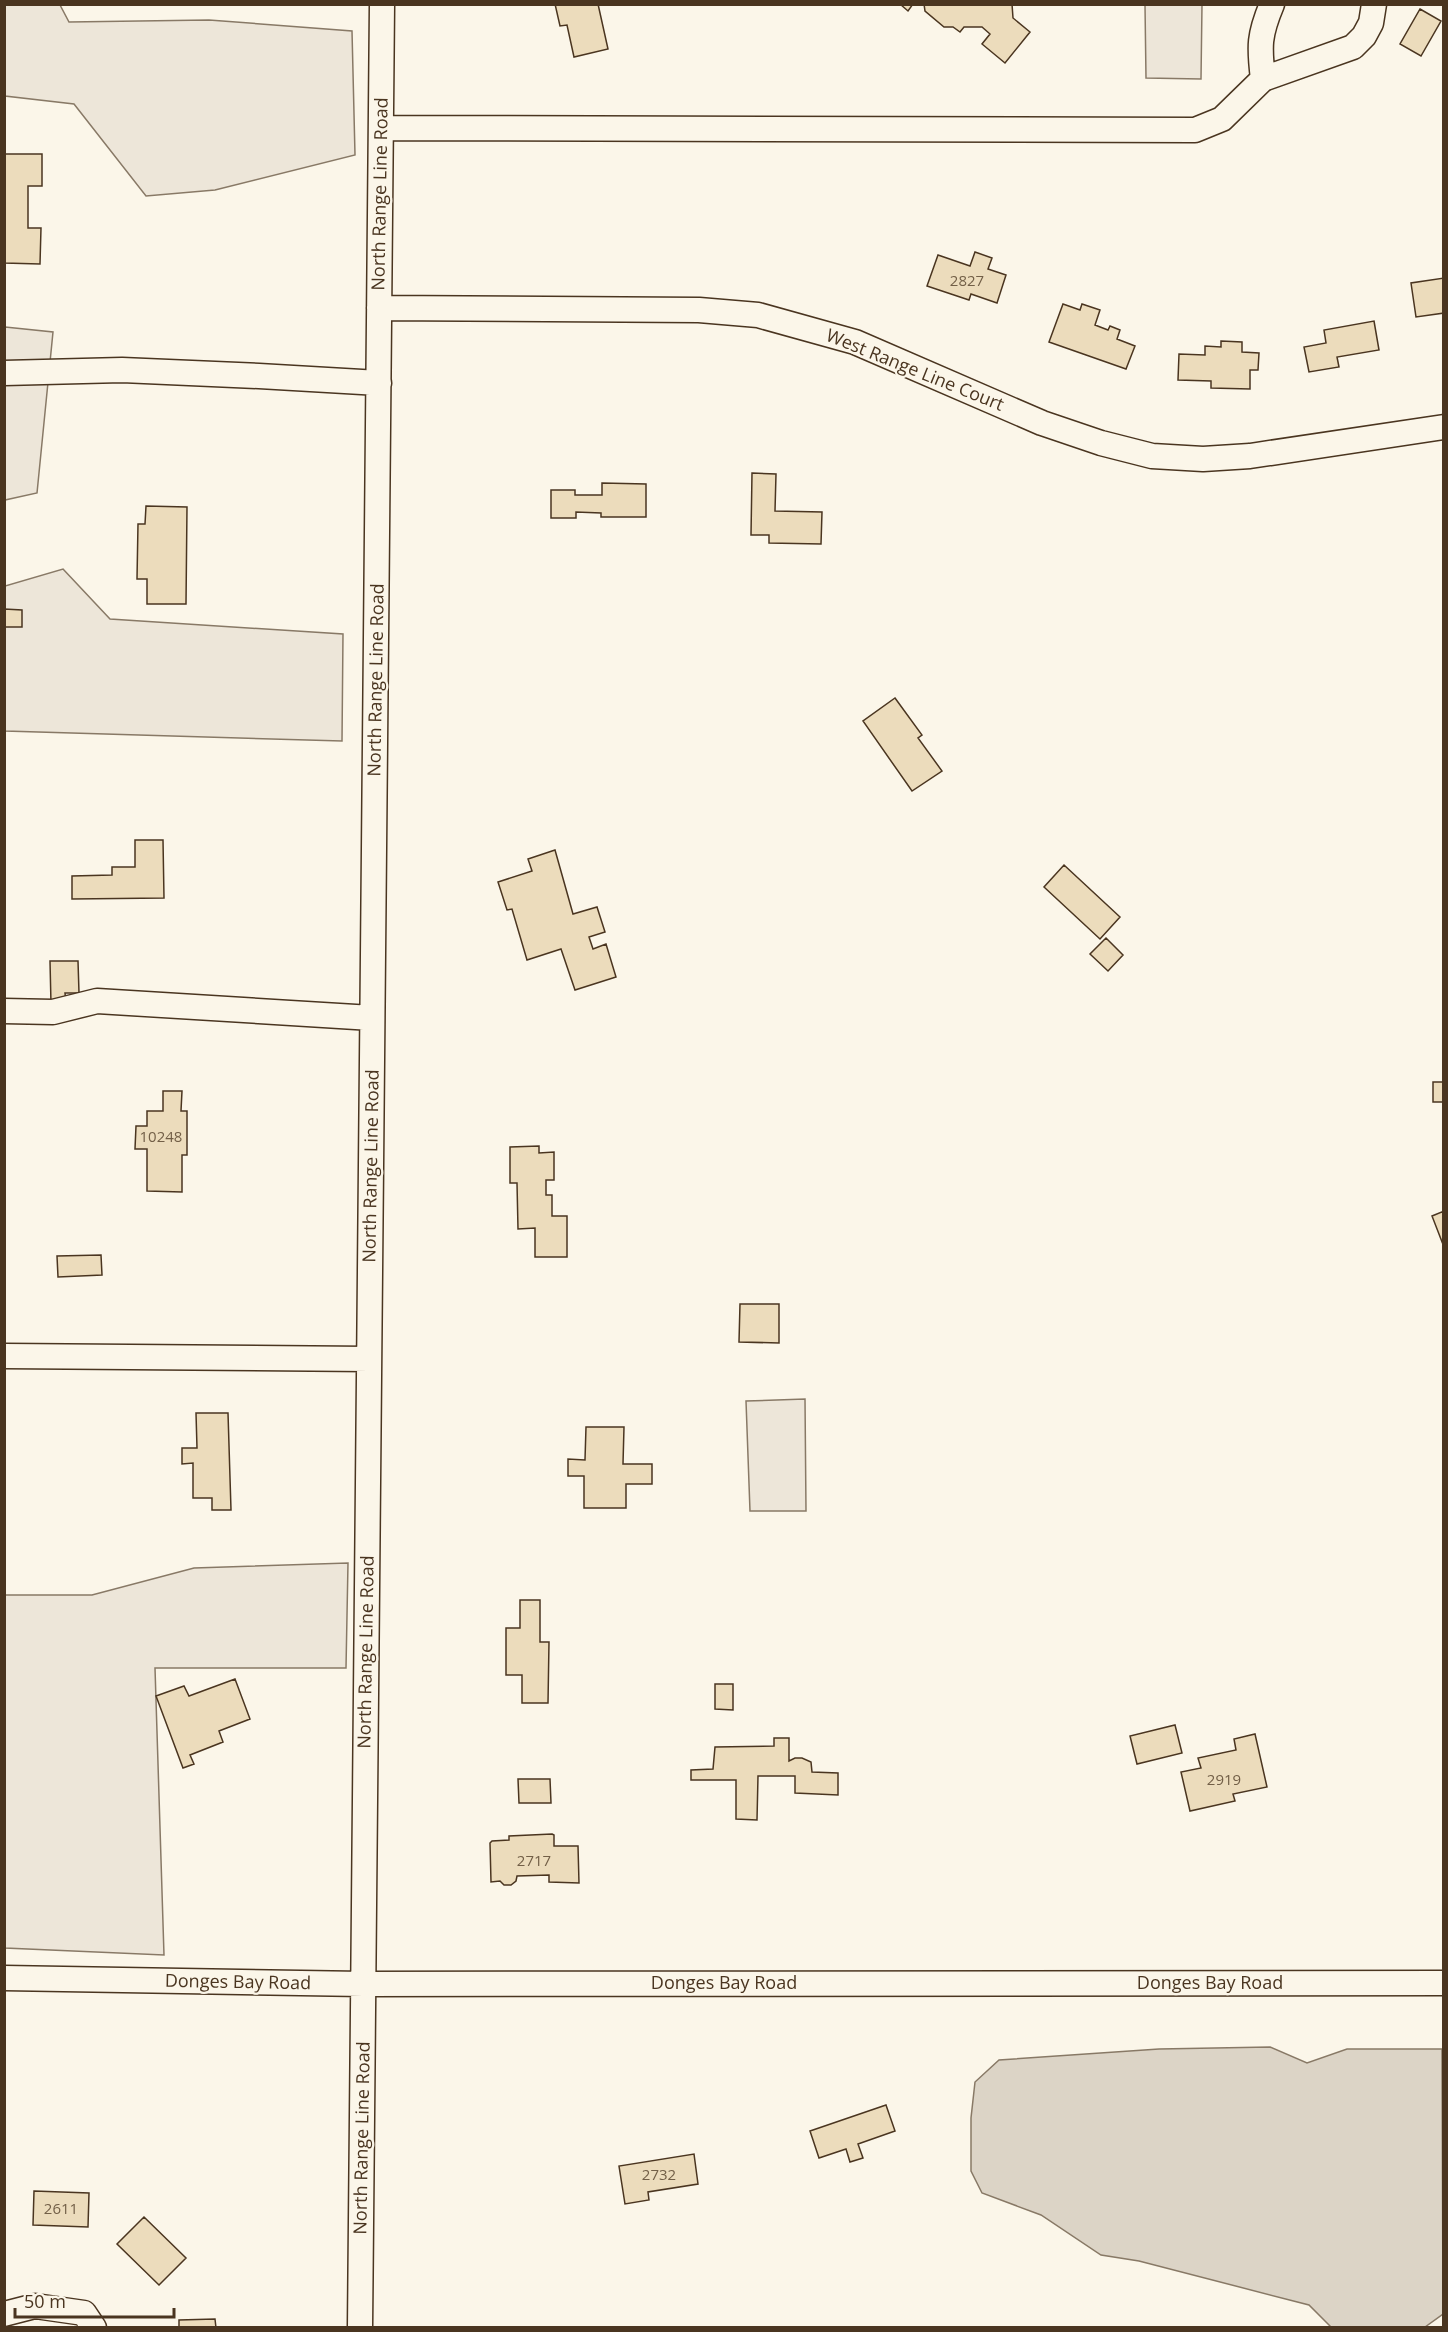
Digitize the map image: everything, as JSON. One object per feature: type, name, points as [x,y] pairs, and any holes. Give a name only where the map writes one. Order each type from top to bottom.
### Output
[{"type":"street","name":"North Range Line Road","points":[[360,2328],[382,4]]},
{"type":"street","points":[[1263,79],[1260,56],[1262,30],[1272,4]]},
{"type":"street","points":[[381,128],[1195,130],[1222,119],[1263,79],[1353,47],[1364,36],[1371,23],[1374,4]]},
{"type":"street","name":"West Range Line Court","points":[[379,308],[699,310],[758,315],[855,342],[1042,423],[1152,456],[1203,459],[1250,456],[1443,428]]},
{"type":"street","points":[[4,373],[122,370],[259,375],[379,383]]},
{"type":"street","points":[[4,1011],[53,1012],[97,1001],[372,1018]]},
{"type":"street","points":[[4,1356],[369,1359]]},
{"type":"street","name":"Donges Bay Road","points":[[4,1978],[363,1984],[1443,1983]]},
{"type":"street","points":[[4,2314],[35,2306],[84,2313],[94,2328]]},
{"type":"shaded area","points":[[5,4],[60,5],[69,22],[209,20],[352,31],[355,155],[215,190],[146,196],[74,104],[5,96]]},
{"type":"shaded area","points":[[1145,5],[1202,5],[1201,79],[1146,78]]},
{"type":"shaded area","points":[[5,327],[53,332],[37,493],[5,500]]},
{"type":"shaded area","points":[[63,569],[110,619],[343,634],[342,741],[5,731],[5,586]]},
{"type":"shaded area","points":[[805,1399],[806,1511],[750,1511],[746,1401]]},
{"type":"shaded area","points":[[348,1563],[346,1668],[155,1668],[164,1955],[5,1948],[5,1595],[92,1595],[194,1568]]},
{"type":"shaded area","points":[[1270,2047],[1307,2063],[1347,2049],[1442,2049],[1443,2314],[1425,2327],[1331,2327],[1309,2305],[1139,2261],[1101,2255],[1041,2215],[982,2193],[971,2171],[971,2118],[975,2082],[999,2060],[1159,2049]]},
{"type":"building","points":[[555,4],[598,4],[608,49],[574,57],[567,25],[560,26]]},
{"type":"building","points":[[900,4],[913,4],[908,11]]},
{"type":"building","points":[[924,4],[1012,4],[1013,18],[1030,32],[1005,63],[982,44],[990,34],[982,27],[964,27],[960,32],[953,27],[944,27],[925,11]]},
{"type":"building","points":[[1420,9],[1441,21],[1421,56],[1400,44]]},
{"type":"building","points":[[4,154],[42,154],[42,186],[28,186],[28,228],[41,228],[40,264],[4,263]]},
{"type":"building","points":[[975,252],[992,258],[988,269],[1006,275],[997,303],[971,294],[969,300],[927,286],[938,255],[970,266]]},
{"type":"building","points":[[1444,278],[1444,313],[1416,317],[1411,283]]},
{"type":"building","points":[[1063,304],[1080,310],[1082,304],[1100,310],[1095,325],[1108,330],[1110,326],[1120,330],[1117,339],[1135,346],[1126,369],[1049,342]]},
{"type":"building","points":[[1374,321],[1379,350],[1337,357],[1339,367],[1309,372],[1304,347],[1326,343],[1324,330]]},
{"type":"building","points":[[1221,341],[1242,342],[1242,352],[1259,353],[1258,370],[1250,370],[1250,389],[1211,388],[1211,381],[1178,380],[1179,354],[1205,355],[1205,346],[1221,347]]},
{"type":"building","points":[[752,473],[776,474],[775,511],[822,512],[821,544],[769,543],[769,535],[751,535]]},
{"type":"building","points":[[602,483],[646,484],[646,517],[601,517],[601,513],[576,512],[576,518],[551,518],[551,490],[575,490],[575,495],[602,495]]},
{"type":"building","points":[[146,506],[187,507],[186,604],[147,604],[147,579],[137,579],[138,524],[145,524]]},
{"type":"building","points":[[4,609],[22,610],[22,627],[4,627]]},
{"type":"building","points":[[895,698],[922,735],[918,738],[942,771],[912,791],[863,721]]},
{"type":"building","points":[[135,840],[163,840],[164,898],[72,899],[72,876],[112,875],[112,867],[135,867]]},
{"type":"building","points":[[555,850],[573,914],[597,907],[605,932],[589,937],[593,949],[606,944],[616,977],[575,990],[561,949],[527,960],[512,909],[507,910],[498,882],[532,871],[528,859]]},
{"type":"building","points":[[1064,865],[1120,917],[1100,939],[1044,887]]},
{"type":"building","points":[[1106,938],[1123,955],[1108,971],[1090,954]]},
{"type":"building","points":[[50,961],[78,961],[79,993],[65,993],[66,1003],[51,1004]]},
{"type":"building","points":[[1433,1082],[1444,1082],[1444,1120],[1443,1102],[1433,1102]]},
{"type":"building","points":[[163,1091],[182,1091],[181,1111],[187,1111],[187,1155],[182,1155],[182,1192],[147,1191],[147,1149],[135,1149],[136,1126],[147,1126],[147,1111],[163,1111]]},
{"type":"building","points":[[539,1146],[539,1153],[554,1152],[554,1180],[546,1180],[546,1195],[552,1195],[552,1216],[567,1216],[567,1257],[535,1257],[535,1228],[518,1229],[517,1183],[510,1183],[510,1147]]},
{"type":"building","points":[[1444,1211],[1444,1247],[1432,1216]]},
{"type":"building","points":[[101,1255],[102,1275],[58,1277],[57,1256]]},
{"type":"building","points":[[740,1304],[779,1304],[779,1343],[739,1342]]},
{"type":"building","points":[[196,1413],[228,1413],[231,1510],[212,1510],[212,1498],[193,1498],[193,1463],[182,1464],[182,1448],[197,1448]]},
{"type":"building","points":[[586,1427],[624,1427],[623,1464],[652,1464],[652,1484],[626,1484],[626,1508],[584,1508],[584,1476],[568,1476],[568,1459],[585,1460]]},
{"type":"building","points":[[520,1600],[540,1600],[540,1642],[549,1642],[548,1703],[522,1703],[522,1675],[506,1675],[506,1628],[520,1628]]},
{"type":"building","points":[[235,1679],[250,1719],[219,1731],[223,1742],[190,1755],[194,1764],[183,1768],[156,1696],[184,1686],[189,1696]]},
{"type":"building","points":[[715,1684],[733,1684],[733,1710],[715,1709]]},
{"type":"building","points":[[1175,1725],[1182,1753],[1137,1764],[1130,1736]]},
{"type":"building","points":[[1255,1734],[1267,1787],[1233,1794],[1235,1801],[1190,1811],[1181,1772],[1201,1768],[1198,1758],[1236,1750],[1234,1739]]},
{"type":"building","points":[[774,1738],[789,1738],[789,1761],[802,1758],[811,1762],[812,1772],[838,1773],[838,1795],[795,1793],[795,1776],[758,1776],[757,1820],[736,1819],[736,1780],[691,1780],[691,1770],[713,1769],[715,1747],[774,1746]]},
{"type":"building","points":[[518,1779],[550,1779],[551,1803],[519,1803]]},
{"type":"building","points":[[554,1835],[554,1846],[578,1846],[579,1883],[549,1882],[549,1875],[517,1876],[516,1881],[511,1885],[504,1885],[500,1881],[491,1882],[490,1843],[492,1841],[509,1840],[509,1836]]},
{"type":"building","points":[[886,2105],[895,2131],[858,2144],[863,2158],[850,2162],[846,2149],[819,2158],[810,2131]]},
{"type":"building","points":[[694,2154],[698,2184],[648,2192],[649,2200],[625,2204],[619,2166]]},
{"type":"building","points":[[34,2191],[89,2193],[88,2227],[33,2225]]},
{"type":"building","points":[[144,2217],[186,2258],[159,2285],[117,2244]]},
{"type":"building","points":[[215,2319],[216,2328],[179,2328],[179,2320]]}]
